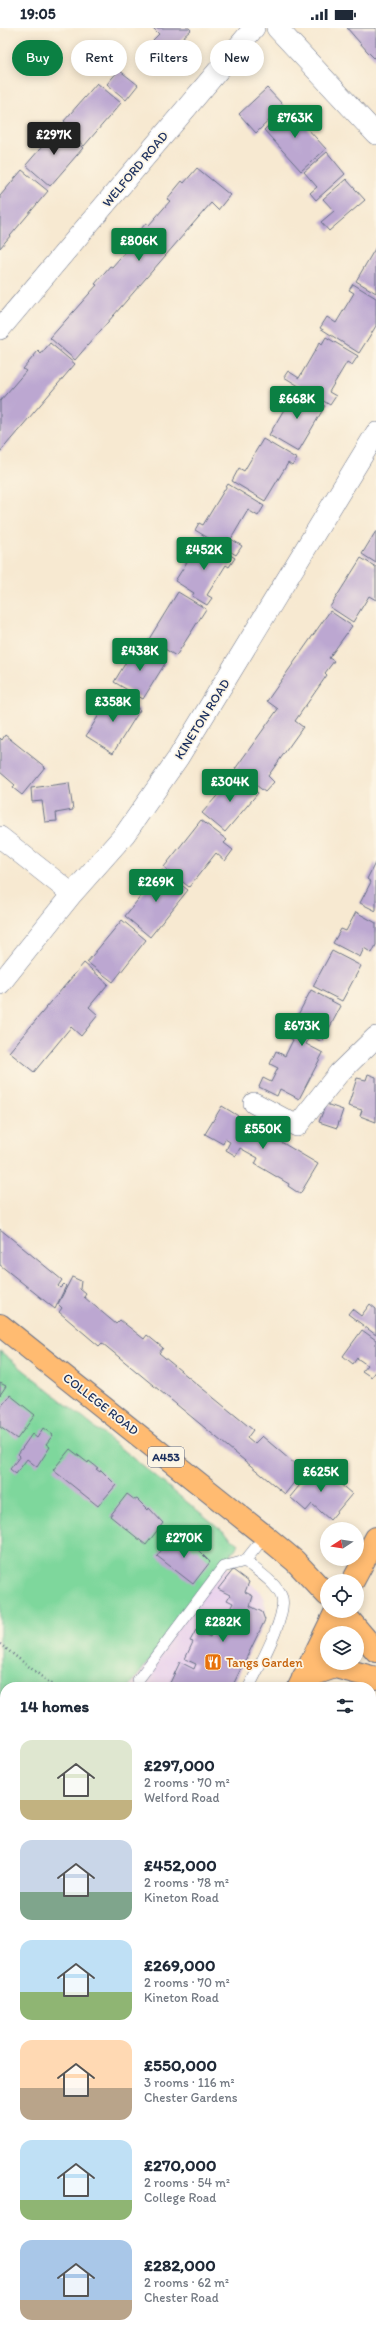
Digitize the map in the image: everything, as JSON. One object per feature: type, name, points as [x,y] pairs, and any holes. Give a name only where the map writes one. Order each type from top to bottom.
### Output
[{"type":"main road","name":"COLLEGE ROAD","points":[[0,1325],[265,1536],[295,1561],[320,1588]]},
{"type":"main road","points":[[357,1574],[376,1538]]},
{"type":"main road","points":[[301,1682],[333,1618]]},
{"type":"main road","points":[[348,1618],[376,1652]]},
{"type":"main road","points":[[358,1618],[376,1628]]},
{"type":"main road","points":[[303,1682],[335,1667],[376,1678]]},
{"type":"street","name":"WELFORD ROAD","points":[[0,329],[254,28]]},
{"type":"street","points":[[277,28],[376,134]]},
{"type":"street","name":"KINETON ROAD","points":[[0,984],[72,894],[125,834],[178,758],[376,433]]},
{"type":"street","points":[[0,837],[72,894]]},
{"type":"street","points":[[254,1103],[297,1126],[339,1072],[376,1037]]},
{"type":"lane","points":[[138,1680],[223,1567],[245,1561],[265,1536]]},
{"type":"lane","points":[[245,1561],[272,1584],[282,1598],[280,1619],[251,1682]]},
{"type":"path","points":[[0,1644],[49,1682]]},
{"type":"shaded area","points":[[224,1564],[258,1589],[263,1597],[266,1608],[265,1620],[234,1682],[133,1682]]},
{"type":"green space","points":[[0,1351],[239,1544],[133,1682],[0,1682]]},
{"type":"building","points":[[153,28],[189,28],[191,30],[180,40],[153,40],[159,34]]},
{"type":"building","points":[[347,28],[376,28],[376,60],[367,51]]},
{"type":"building","points":[[114,76],[127,76],[138,85],[126,100],[107,84]]},
{"type":"building","points":[[97,83],[121,103],[84,146],[67,131],[70,127],[64,121]]},
{"type":"building","points":[[267,88],[284,106],[256,133],[239,114]]},
{"type":"building","points":[[288,107],[326,149],[301,171],[264,130]]},
{"type":"building","points":[[59,127],[83,148],[50,186],[26,165]]},
{"type":"building","points":[[327,152],[345,174],[316,200],[310,193],[317,187],[304,172]]},
{"type":"building","points":[[197,168],[230,195],[218,210],[211,203],[75,360],[50,338],[97,285],[95,284],[110,266],[112,267],[133,243],[131,241],[146,223],[149,225],[170,201],[167,199],[182,181],[184,183]]},
{"type":"building","points":[[22,170],[48,191],[0,248],[0,196]]},
{"type":"building","points":[[346,179],[365,200],[329,231],[321,222],[334,211],[323,199]]},
{"type":"building","points":[[376,247],[376,293],[356,281]]},
{"type":"building","points":[[353,284],[376,298],[376,326],[359,353],[320,328],[327,317],[336,323],[354,293],[349,290]]},
{"type":"building","points":[[326,337],[358,356],[352,365],[347,362],[329,392],[336,396],[330,405],[284,377],[288,371],[299,378],[320,342],[322,344]]},
{"type":"building","points":[[50,343],[75,364],[0,452],[0,401],[26,371],[23,369],[38,351],[41,354]]},
{"type":"building","points":[[296,389],[325,406],[298,452],[269,435]]},
{"type":"building","points":[[263,439],[297,459],[292,466],[288,463],[265,501],[232,481],[239,468],[244,471]]},
{"type":"building","points":[[228,484],[264,506],[258,516],[248,510],[231,539],[242,546],[236,555],[195,530],[199,523],[203,525]]},
{"type":"building","points":[[376,531],[376,563],[362,554]]},
{"type":"building","points":[[199,543],[213,551],[216,546],[235,558],[229,567],[226,565],[207,595],[212,598],[207,605],[192,596],[194,593],[175,581]]},
{"type":"building","points":[[361,558],[376,567],[376,600],[369,596],[353,622],[330,607]]},
{"type":"building","points":[[178,592],[206,609],[176,656],[149,639]]},
{"type":"building","points":[[330,611],[352,626],[329,658],[334,661],[325,673],[327,675],[295,721],[303,727],[268,776],[274,782],[265,792],[235,769],[278,709],[267,701]]},
{"type":"building","points":[[137,644],[166,662],[143,699],[114,682]]},
{"type":"building","points":[[113,692],[140,710],[113,753],[86,736]]},
{"type":"building","points":[[5,735],[45,767],[22,795],[13,788],[15,785],[0,772],[0,738],[2,740]]},
{"type":"building","points":[[236,774],[258,793],[225,832],[202,813]]},
{"type":"building","points":[[69,783],[73,810],[56,813],[57,821],[45,822],[42,801],[32,802],[31,788]]},
{"type":"building","points":[[201,820],[227,840],[224,843],[233,850],[225,861],[216,853],[189,887],[164,867]]},
{"type":"building","points":[[375,863],[376,911],[360,903],[371,882],[367,879]]},
{"type":"building","points":[[162,870],[188,890],[150,937],[125,916]]},
{"type":"building","points":[[356,912],[376,923],[376,945],[372,953],[364,948],[360,957],[333,943],[341,929],[346,931]]},
{"type":"building","points":[[122,920],[146,940],[113,982],[87,962]]},
{"type":"building","points":[[332,951],[361,966],[342,1001],[313,986]]},
{"type":"building","points":[[84,963],[108,984],[89,1007],[98,1015],[81,1036],[71,1027],[34,1072],[9,1052]]},
{"type":"building","points":[[311,990],[341,1006],[322,1042],[310,1036],[306,1044],[323,1053],[299,1099],[280,1089],[277,1096],[259,1087],[263,1078],[271,1082],[278,1068],[270,1064],[276,1051],[285,1056],[293,1040],[287,1036]]},
{"type":"building","points":[[368,1074],[376,1077],[376,1122],[360,1116],[362,1110],[348,1106],[357,1078],[366,1080]]},
{"type":"building","points":[[326,1104],[343,1110],[337,1128],[319,1122]]},
{"type":"building","points":[[222,1106],[240,1117],[238,1121],[269,1139],[271,1136],[318,1164],[300,1194],[288,1186],[289,1184],[255,1164],[258,1158],[240,1148],[236,1156],[226,1150],[230,1142],[225,1139],[223,1144],[205,1134]]},
{"type":"building","points":[[0,1229],[62,1280],[58,1286],[60,1288],[64,1284],[66,1286],[55,1309],[0,1265]]},
{"type":"building","points":[[72,1277],[81,1281],[80,1289],[86,1294],[84,1297],[116,1324],[120,1320],[144,1339],[147,1335],[163,1348],[159,1353],[253,1430],[247,1438],[254,1444],[262,1436],[303,1471],[285,1494],[102,1343],[99,1346],[59,1312],[62,1308],[58,1304]]},
{"type":"building","points":[[370,1304],[376,1309],[376,1335],[348,1314],[352,1309],[361,1316]]},
{"type":"building","points":[[362,1330],[376,1340],[376,1370],[371,1377],[362,1371],[367,1365],[357,1358],[353,1364],[343,1356]]},
{"type":"building","points":[[0,1383],[6,1386],[0,1395]]},
{"type":"building","points":[[10,1395],[35,1415],[17,1439],[0,1427],[0,1408]]},
{"type":"building","points":[[43,1428],[53,1435],[46,1444],[50,1447],[37,1467],[27,1459],[16,1474],[10,1469],[20,1456],[18,1454],[32,1434],[37,1438]]},
{"type":"building","points":[[70,1449],[88,1463],[89,1461],[98,1468],[96,1469],[100,1472],[101,1470],[116,1485],[98,1506],[53,1470]]},
{"type":"building","points":[[317,1464],[352,1494],[330,1520],[312,1504],[306,1511],[290,1497]]},
{"type":"building","points":[[127,1494],[135,1500],[137,1499],[148,1510],[149,1508],[163,1523],[146,1545],[110,1516]]},
{"type":"building","points":[[174,1534],[182,1540],[183,1538],[194,1550],[196,1548],[210,1562],[193,1584],[157,1556]]},
{"type":"building","points":[[233,1570],[249,1582],[245,1592],[253,1596],[250,1606],[262,1612],[265,1620],[234,1682],[170,1682],[180,1662],[194,1669],[196,1664],[185,1659],[193,1642],[190,1641],[196,1630],[210,1637],[215,1626],[225,1631],[230,1619],[226,1617],[233,1603],[227,1600],[230,1595],[218,1589]]},
{"type":"place","name":"Tangs Garden","points":[[213,1662]]}]
